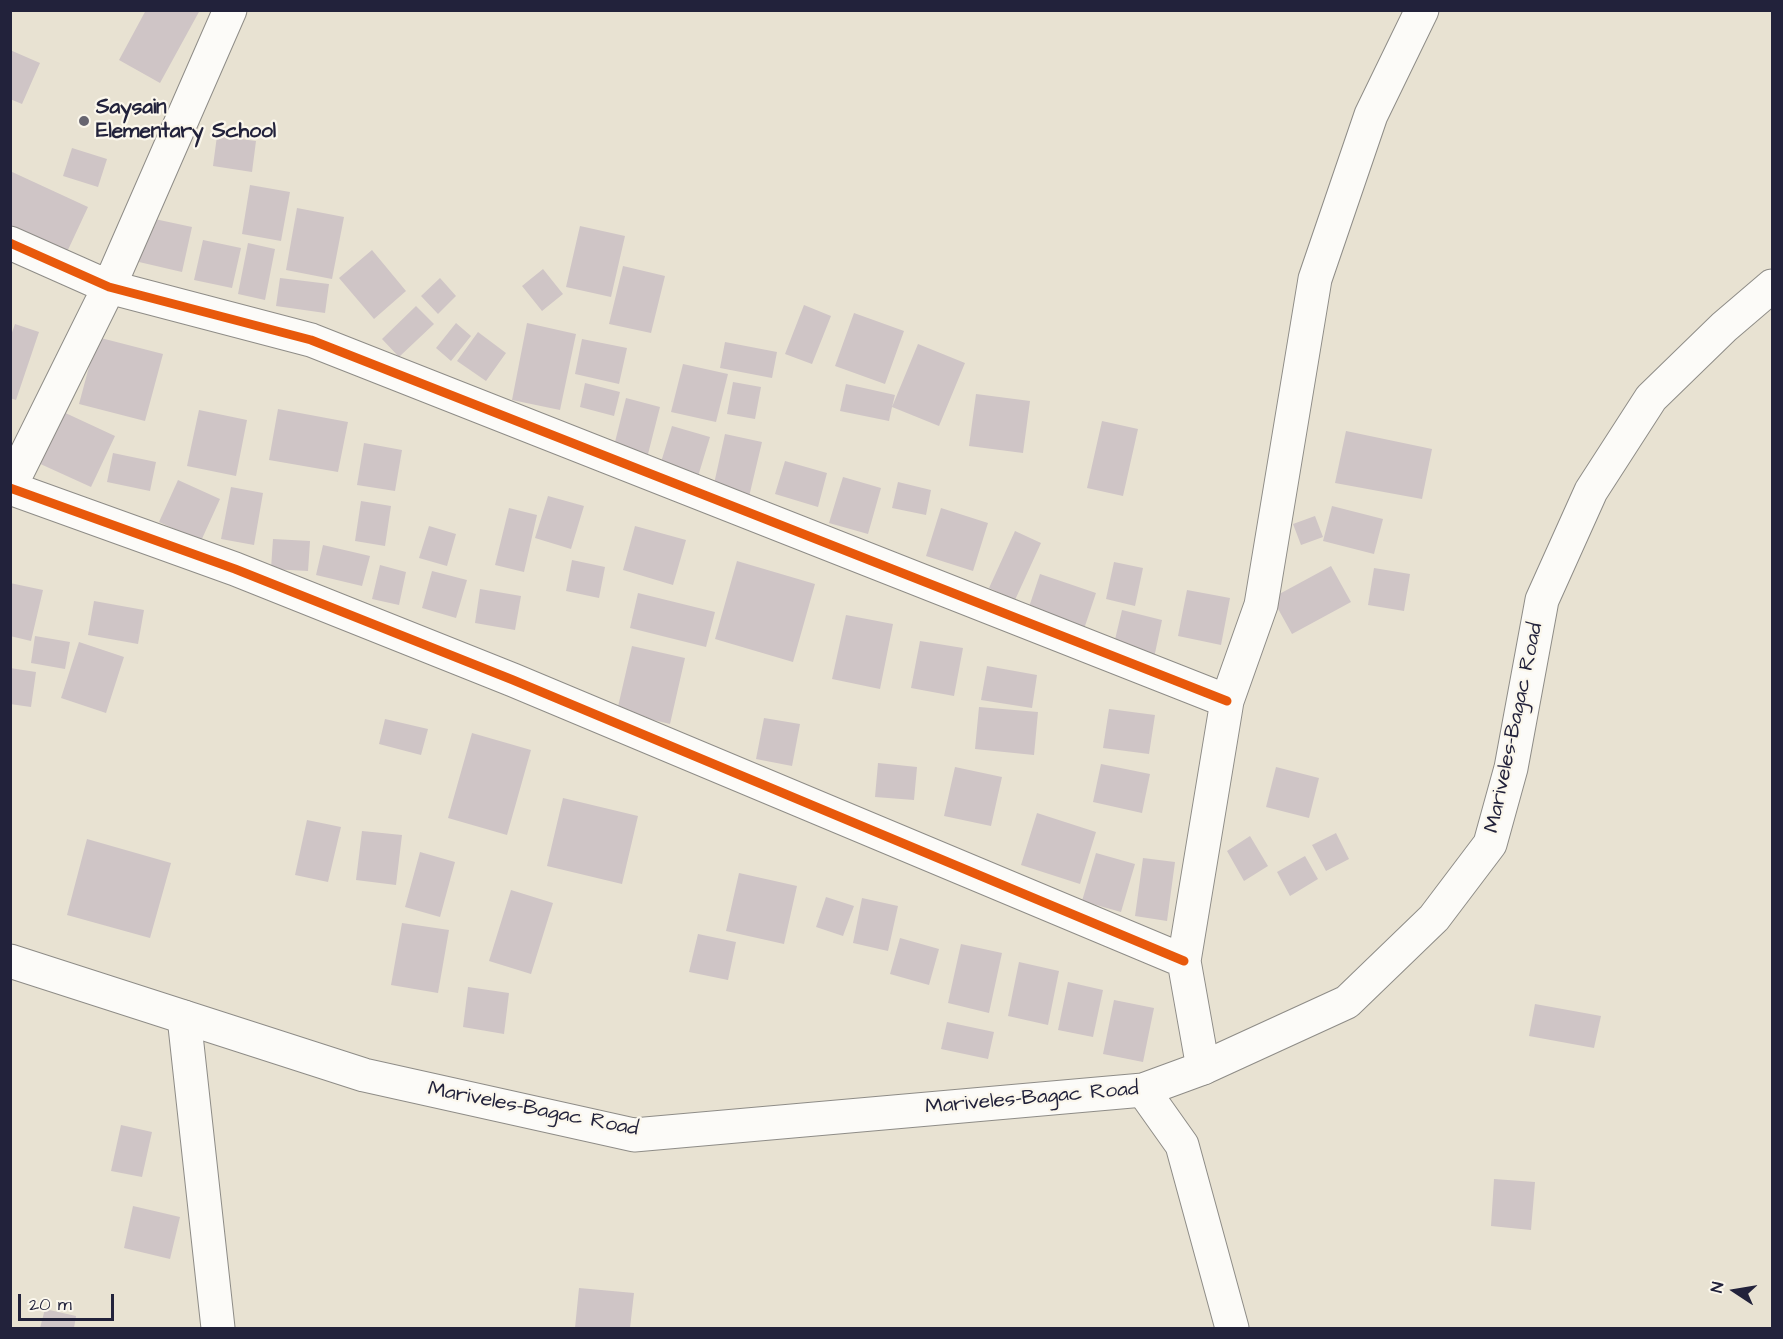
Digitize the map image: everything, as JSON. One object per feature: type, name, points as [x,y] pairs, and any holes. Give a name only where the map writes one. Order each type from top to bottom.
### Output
[{"type":"street","points":[[230,10],[109,287],[10,487],[236,569],[513,680],[1184,961]]},
{"type":"street","points":[[1203,1068],[1184,961],[1227,701],[1261,605],[1315,279],[1371,116],[1422,10]]},
{"type":"street","points":[[10,243],[109,287],[311,340],[1227,701]]},
{"type":"street","name":"Mariveles-Bagac Road","points":[[10,961],[364,1075],[634,1135],[1143,1090],[1203,1068],[1347,1002],[1434,918],[1490,844],[1511,768],[1542,600],[1591,491],[1651,398],[1724,327],[1773,286]]},
{"type":"street","points":[[184,1017],[218,1329]]},
{"type":"street","points":[[1143,1090],[1182,1145],[1232,1329]]},
{"type":"building","points":[[146,10],[200,10],[160,83],[119,60]]},
{"type":"building","points":[[10,50],[40,63],[22,104],[10,99]]},
{"type":"building","points":[[217,136],[256,141],[252,172],[213,166]]},
{"type":"building","points":[[72,148],[107,159],[98,187],[63,176]]},
{"type":"building","points":[[10,171],[88,207],[67,252],[10,226]]},
{"type":"building","points":[[250,185],[290,192],[281,241],[242,234]]},
{"type":"building","points":[[297,208],[344,217],[332,279],[286,270]]},
{"type":"building","points":[[150,218],[192,227],[182,272],[139,262]]},
{"type":"building","points":[[580,226],[625,236],[611,297],[566,287]]},
{"type":"building","points":[[203,240],[241,248],[232,288],[194,280]]},
{"type":"building","points":[[248,243],[275,249],[265,300],[238,294]]},
{"type":"building","points":[[372,250],[406,291],[374,319],[339,278]]},
{"type":"building","points":[[623,266],[665,276],[651,333],[609,324]]},
{"type":"building","points":[[543,269],[563,294],[542,311],[522,286]]},
{"type":"building","points":[[280,278],[329,284],[325,313],[276,306]]},
{"type":"building","points":[[440,278],[456,296],[438,314],[421,296]]},
{"type":"building","points":[[804,305],[831,316],[812,364],[785,354]]},
{"type":"building","points":[[416,306],[434,324],[399,357],[382,339]]},
{"type":"building","points":[[854,313],[904,331],[885,384],[835,366]]},
{"type":"building","points":[[456,323],[471,336],[451,361],[436,348]]},
{"type":"building","points":[[527,323],[576,334],[560,410],[512,400]]},
{"type":"building","points":[[15,324],[39,332],[16,400],[10,398],[10,338]]},
{"type":"building","points":[[478,332],[506,353],[486,381],[457,361]]},
{"type":"building","points":[[97,337],[163,354],[145,421],[79,404]]},
{"type":"building","points":[[582,339],[627,348],[619,384],[575,374]]},
{"type":"building","points":[[725,342],[777,352],[772,378],[720,368]]},
{"type":"building","points":[[918,344],[965,363],[939,426],[892,407]]},
{"type":"building","points":[[683,364],[728,374],[716,422],[671,412]]},
{"type":"building","points":[[733,382],[761,387],[755,419],[727,414]]},
{"type":"building","points":[[585,383],[620,392],[614,416],[580,407]]},
{"type":"building","points":[[846,384],[895,395],[889,421],[840,411]]},
{"type":"building","points":[[976,394],[1030,401],[1023,453],[969,446]]},
{"type":"building","points":[[626,398],[660,407],[647,458],[613,450]]},
{"type":"building","points":[[278,409],[348,422],[338,472],[269,460]]},
{"type":"building","points":[[59,410],[115,436],[91,487],[36,462]]},
{"type":"building","points":[[199,410],[247,420],[236,476],[187,466]]},
{"type":"building","points":[[1102,421],[1138,429],[1123,496],[1087,488]]},
{"type":"building","points":[[672,426],[710,437],[696,483],[658,472]]},
{"type":"building","points":[[1346,431],[1432,449],[1422,499],[1335,483]]},
{"type":"building","points":[[725,434],[762,442],[748,501],[712,493]]},
{"type":"building","points":[[364,443],[402,450],[395,491],[357,485]]},
{"type":"building","points":[[113,453],[156,462],[150,491],[107,482]]},
{"type":"building","points":[[785,461],[827,473],[818,507],[775,494]]},
{"type":"building","points":[[843,477],[881,488],[868,534],[829,523]]},
{"type":"building","points":[[178,480],[220,499],[201,541],[159,522]]},
{"type":"building","points":[[898,482],[931,490],[926,515],[892,508]]},
{"type":"building","points":[[231,487],[263,493],[254,545],[221,539]]},
{"type":"building","points":[[548,496],[584,506],[571,549],[535,538]]},
{"type":"building","points":[[361,501],[391,506],[385,546],[355,541]]},
{"type":"building","points":[[1332,506],[1383,519],[1374,554],[1323,541]]},
{"type":"building","points":[[509,508],[537,515],[524,572],[495,565]]},
{"type":"building","points":[[941,508],[988,523],[973,571],[926,556]]},
{"type":"building","points":[[1315,516],[1323,537],[1301,545],[1293,524]]},
{"type":"building","points":[[429,526],[456,534],[447,566],[419,558]]},
{"type":"building","points":[[635,526],[686,540],[673,585],[623,570]]},
{"type":"building","points":[[1015,531],[1041,543],[1015,600],[989,588]]},
{"type":"building","points":[[273,539],[310,541],[308,571],[271,569]]},
{"type":"building","points":[[323,545],[370,556],[362,586],[316,575]]},
{"type":"building","points":[[572,560],[605,567],[599,598],[566,591]]},
{"type":"building","points":[[737,561],[815,584],[793,662],[715,639]]},
{"type":"building","points":[[1114,562],[1143,568],[1135,606],[1106,599]]},
{"type":"building","points":[[380,565],[406,572],[399,605],[372,599]]},
{"type":"building","points":[[1331,566],[1351,602],[1292,634],[1272,598]]},
{"type":"building","points":[[1374,568],[1410,574],[1404,611],[1368,605]]},
{"type":"building","points":[[432,571],[467,580],[456,618],[422,608]]},
{"type":"building","points":[[1040,574],[1096,593],[1082,635],[1026,616]]},
{"type":"building","points":[[10,583],[43,590],[31,641],[10,636]]},
{"type":"building","points":[[480,589],[521,596],[515,630],[475,623]]},
{"type":"building","points":[[1187,590],[1230,598],[1221,645],[1178,636]]},
{"type":"building","points":[[638,593],[715,612],[706,647],[630,628]]},
{"type":"building","points":[[94,601],[144,610],[138,644],[88,635]]},
{"type":"building","points":[[1122,610],[1162,620],[1154,658],[1113,648]]},
{"type":"building","points":[[846,615],[893,624],[880,689],[832,679]]},
{"type":"building","points":[[35,636],[70,642],[65,669],[31,663]]},
{"type":"building","points":[[920,641],[963,648],[954,696],[911,688]]},
{"type":"building","points":[[79,642],[124,657],[106,713],[61,698]]},
{"type":"building","points":[[632,646],[685,658],[670,724],[617,711]]},
{"type":"building","points":[[987,666],[1037,675],[1032,708],[981,700]]},
{"type":"building","points":[[10,668],[36,672],[31,707],[10,704]]},
{"type":"building","points":[[979,707],[1038,712],[1034,755],[975,749]]},
{"type":"building","points":[[1109,709],[1155,715],[1149,754],[1103,748]]},
{"type":"building","points":[[764,718],[800,724],[792,766],[756,759]]},
{"type":"building","points":[[385,719],[428,729],[421,755],[379,744]]},
{"type":"building","points":[[472,733],[531,750],[507,835],[448,818]]},
{"type":"building","points":[[878,763],[917,767],[914,800],[875,797]]},
{"type":"building","points":[[1101,764],[1150,774],[1142,813],[1093,802]]},
{"type":"building","points":[[955,767],[1002,777],[991,826],[944,816]]},
{"type":"building","points":[[1276,767],[1319,778],[1309,818],[1266,807]]},
{"type":"building","points":[[563,798],[638,816],[622,884],[547,866]]},
{"type":"building","points":[[1037,813],[1096,832],[1080,884],[1021,865]]},
{"type":"building","points":[[307,820],[341,827],[328,882],[295,875]]},
{"type":"building","points":[[362,831],[402,835],[396,885],[356,880]]},
{"type":"building","points":[[1336,833],[1349,859],[1326,871],[1312,845]]},
{"type":"building","points":[[1250,836],[1268,866],[1244,881],[1227,851]]},
{"type":"building","points":[[87,839],[171,863],[150,938],[67,915]]},
{"type":"building","points":[[420,852],[455,862],[440,917],[405,907]]},
{"type":"building","points":[[1096,853],[1135,864],[1121,912],[1082,901]]},
{"type":"building","points":[[1305,856],[1318,879],[1290,896],[1277,872]]},
{"type":"building","points":[[1143,858],[1175,862],[1167,921],[1135,916]]},
{"type":"building","points":[[739,873],[797,886],[784,944],[726,931]]},
{"type":"building","points":[[511,890],[553,903],[531,974],[489,961]]},
{"type":"building","points":[[826,897],[854,906],[843,936],[816,927]]},
{"type":"building","points":[[862,898],[898,906],[888,951],[853,943]]},
{"type":"building","points":[[402,923],[449,930],[438,993],[391,985]]},
{"type":"building","points":[[698,934],[736,942],[728,980],[689,972]]},
{"type":"building","points":[[900,938],[939,949],[929,985],[890,974]]},
{"type":"building","points":[[961,944],[1002,953],[989,1013],[948,1003]]},
{"type":"building","points":[[1019,962],[1059,971],[1048,1025],[1008,1016]]},
{"type":"building","points":[[1068,982],[1103,990],[1093,1037],[1058,1030]]},
{"type":"building","points":[[468,987],[509,993],[504,1034],[463,1027]]},
{"type":"building","points":[[1114,1000],[1154,1008],[1143,1062],[1103,1054]]},
{"type":"building","points":[[1535,1004],[1601,1016],[1594,1048],[1529,1036]]},
{"type":"building","points":[[947,1022],[994,1032],[988,1059],[941,1049]]},
{"type":"building","points":[[121,1125],[152,1132],[142,1177],[111,1171]]},
{"type":"building","points":[[1494,1179],[1535,1182],[1531,1230],[1491,1226]]},
{"type":"building","points":[[133,1206],[180,1217],[170,1259],[124,1248]]},
{"type":"building","points":[[579,1288],[634,1293],[630,1328],[575,1328]]},
{"type":"building","points":[[45,1309],[76,1316],[74,1328],[40,1328]]},
{"type":"cycle path","points":[[10,243],[109,287],[311,340],[1227,701]]},
{"type":"cycle path","points":[[10,488],[235,569],[513,680],[1184,961]]},
{"type":"place","name":"Saysain Elementary School","points":[[84,121]]}]
